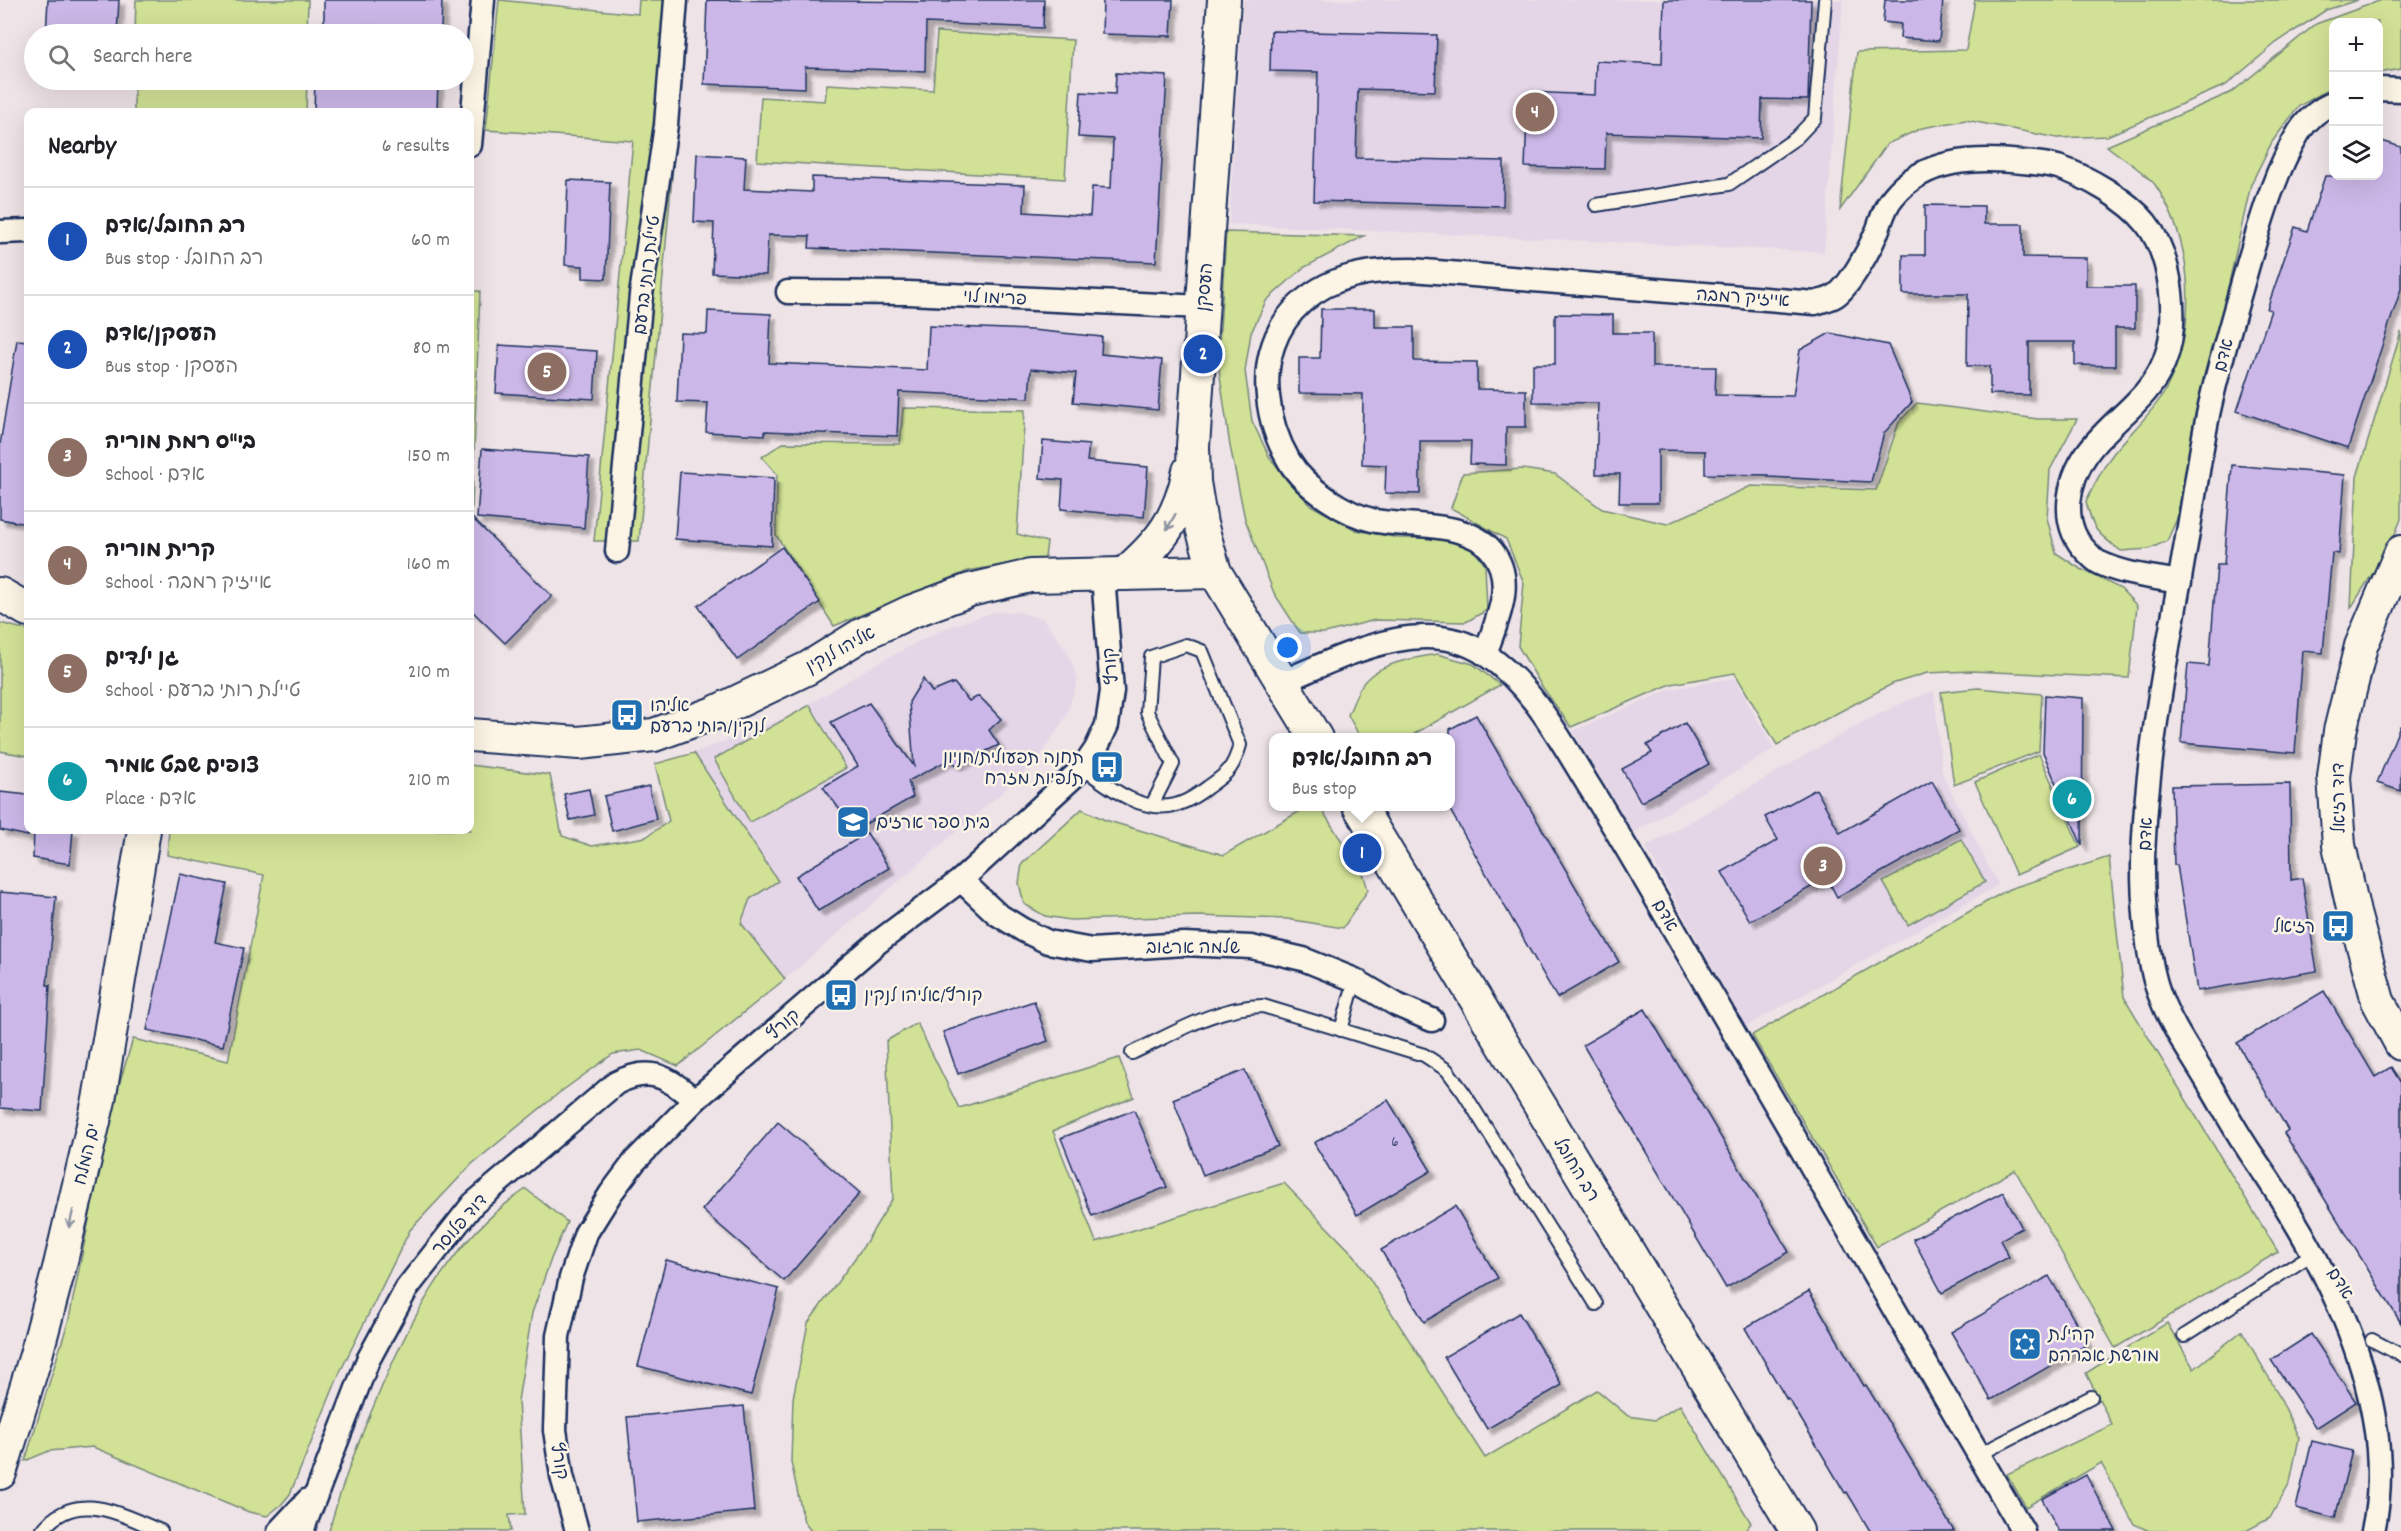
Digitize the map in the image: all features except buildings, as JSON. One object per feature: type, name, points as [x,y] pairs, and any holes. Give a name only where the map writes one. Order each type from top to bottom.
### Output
[{"type":"street","points":[[473,108],[483,0]]},
{"type":"street","name":"טיילת רותי ברעם","points":[[617,551],[641,295],[666,125],[676,0]]},
{"type":"street","name":"העסקן","points":[[1215,572],[1201,524],[1194,482],[1193,446],[1224,0]]},
{"type":"street","points":[[2383,89],[2401,90]]},
{"type":"street","name":"אדם","points":[[2329,105],[2318,110],[2301,129],[2288,154],[2263,217],[2230,326],[2209,411],[2158,698],[2144,840],[2144,882],[2151,960],[2159,994],[2174,1027],[2251,1154],[2320,1250],[2349,1295],[2372,1340],[2389,1390]]},
{"type":"street","name":"אייזיק רמבה","points":[[1485,654],[1504,591],[1502,572],[1493,551],[1477,538],[1454,530],[1375,520],[1352,513],[1327,500],[1289,461],[1270,414],[1266,379],[1270,354],[1278,333],[1291,312],[1329,283],[1354,274],[1379,270],[1412,270],[1815,303],[1834,297],[1848,282],[1865,257],[1892,198],[1911,180],[1936,167],[1967,159],[1998,159],[2040,164],[2057,167],[2080,177],[2109,192],[2146,222],[2157,242],[2170,283],[2172,303],[2172,324],[2165,362],[2144,394],[2088,452],[2070,492],[2069,515],[2073,534],[2080,545],[2098,562],[2122,572],[2180,582]]},
{"type":"street","points":[[0,232],[24,231]]},
{"type":"street","name":"פרימו לוי","points":[[788,292],[908,293],[1202,307]]},
{"type":"street","points":[[1114,575],[1150,552],[1166,531],[1178,508],[1185,487],[1193,446]]},
{"type":"street","name":"דוד רזיאל","points":[[2401,552],[2361,646],[2340,731],[2334,777],[2339,845],[2354,913],[2378,1001],[2401,1044]]},
{"type":"street","points":[[1215,572],[1284,681],[1313,733]]},
{"type":"street","name":"אליהו לנקין","points":[[474,735],[579,743],[654,735],[714,713],[808,668],[861,635],[910,612],[970,590],[1030,576],[1215,572]]},
{"type":"street","name":"קורץ","points":[[577,1531],[562,1476],[555,1430],[558,1336],[570,1278],[586,1233],[611,1193],[635,1161],[695,1100],[877,943],[962,880],[1083,768],[1096,749],[1107,725],[1113,692],[1114,575]]},
{"type":"street","points":[[0,596],[24,609]]},
{"type":"street","points":[[0,604],[24,610]]},
{"type":"street","name":"אדם","points":[[1284,681],[1336,659],[1398,639],[1424,637],[1456,641],[1485,654],[1527,692],[1559,737],[1628,849],[2023,1531]]},
{"type":"street","name":"רב החובל","points":[[1361,811],[1797,1531]]},
{"type":"street","name":"ים המלח","points":[[0,1473],[36,1355],[60,1265],[99,1100],[143,834]]},
{"type":"street","name":"שלמה ארגוב","points":[[962,880],[997,914],[1048,942],[1092,950],[1184,944],[1251,947],[1303,959],[1355,980],[1397,1005],[1432,1020]]},
{"type":"street","name":"דוד פלוסר","points":[[302,1531],[368,1360],[406,1288],[473,1204],[616,1083],[640,1073],[657,1074],[673,1082],[695,1100]]},
{"type":"street","points":[[2373,1531],[2380,1520],[2393,1484],[2397,1447],[2396,1420]]},
{"type":"street","name":"דוד פלוסר","points":[[279,1531],[319,1487]]},
{"type":"lane","points":[[1596,205],[1729,184],[1796,138],[1815,117],[1825,0]]},
{"type":"lane","points":[[1083,768],[1120,795],[1152,805],[1176,805],[1206,789],[1232,768],[1240,745],[1202,651],[1186,645],[1151,657],[1146,712],[1173,764],[1152,805]]},
{"type":"lane","points":[[1341,1030],[1355,980]]},
{"type":"lane","points":[[1132,1053],[1217,1014],[1247,1006],[1263,1006],[1424,1055],[1447,1070],[1464,1093],[1596,1304]]},
{"type":"lane","points":[[2184,1336],[2320,1250]]},
{"type":"lane","points":[[2372,1340],[2401,1355]]},
{"type":"lane","points":[[1978,1455],[2091,1397]]},
{"type":"lane","points":[[42,1531],[60,1513],[80,1506],[106,1510],[161,1531]]},
{"type":"shaded area","points":[[1243,0],[1843,0],[1824,252],[1229,224]]},
{"type":"shaded area","name":"בית ספר ארזים","points":[[994,612],[1017,612],[1043,619],[1066,650],[1078,679],[1066,716],[1036,763],[785,979],[741,923],[750,899],[777,881],[694,753],[790,716],[874,665],[943,629]]},
{"type":"shaded area","points":[[1734,678],[1774,749],[1633,833],[1573,731],[1671,689]]},
{"type":"shaded area","points":[[1934,691],[1942,773],[1998,885],[1745,1027],[1646,847],[1865,721],[1904,702]]},
{"type":"green space","points":[[136,0],[308,0],[307,24],[135,24]]},
{"type":"green space","points":[[499,0],[638,14],[639,0],[688,0],[639,541],[594,541],[633,141],[486,130]]},
{"type":"green space","points":[[1975,0],[2358,0],[2326,10],[2276,43],[2226,85],[2107,136],[2057,138],[1966,120],[1922,128],[1887,144],[1840,210],[1857,52],[1966,50]]},
{"type":"green space","points":[[2382,0],[2401,0],[2401,69],[2383,72],[2383,18],[2332,18]]},
{"type":"green space","points":[[2329,19],[2329,89],[2299,106],[2272,142],[2251,184],[2176,521],[2167,541],[2149,549],[2121,551],[2097,530],[2086,501],[2109,459],[2155,406],[2165,391],[2176,367],[2183,341],[2188,287],[2185,261],[2178,234],[2169,209],[2156,186],[2107,146],[2232,92],[2316,24]]},
{"type":"green space","points":[[937,32],[1073,40],[1065,179],[757,161],[761,97],[825,101],[827,84],[933,90]]},
{"type":"green space","points":[[134,90],[307,90],[306,108],[134,108]]},
{"type":"green space","points":[[1226,232],[1364,236],[1303,268],[1266,301],[1251,333],[1245,371],[1252,421],[1270,458],[1310,505],[1356,530],[1399,538],[1450,538],[1473,549],[1485,565],[1487,610],[1466,622],[1375,620],[1325,633],[1300,633],[1274,593],[1245,519],[1230,446],[1218,362]]},
{"type":"green space","points":[[474,291],[480,291],[474,453]]},
{"type":"green space","points":[[2401,332],[2401,519],[2391,544],[2351,608],[2357,477]]},
{"type":"green space","points":[[1917,403],[2038,419],[2077,419],[2050,470],[2047,518],[2056,553],[2079,568],[2121,589],[2137,606],[2129,678],[1971,671],[1927,673],[1892,684],[1777,745],[1735,673],[1671,684],[1571,727],[1541,685],[1518,646],[1524,583],[1506,539],[1451,508],[1463,473],[1523,469],[1555,474],[1602,509],[1667,524],[1751,486],[1876,490],[1899,422]]},
{"type":"green space","points":[[903,408],[1025,410],[1017,534],[1047,542],[1044,564],[1013,563],[968,571],[834,626],[776,535],[777,474],[762,457],[783,443],[900,444]]},
{"type":"green space","points":[[0,623],[24,629],[24,755],[0,751]]},
{"type":"green space","points":[[1437,654],[1473,664],[1500,685],[1416,733],[1358,733],[1348,715],[1358,691],[1366,680],[1384,668]]},
{"type":"green space","points":[[1978,688],[2042,694],[2039,751],[1954,785],[1941,692]]},
{"type":"green space","points":[[810,705],[846,768],[750,822],[714,759]]},
{"type":"green space","points":[[694,753],[778,881],[750,899],[741,923],[785,979],[678,1066],[641,1050],[613,1054],[559,1093],[472,1164],[410,1230],[340,1372],[290,1494],[267,1516],[249,1512],[93,1447],[49,1451],[25,1461],[69,1319],[111,1111],[133,1039],[228,1061],[264,875],[167,855],[169,834],[474,834],[474,766],[550,775],[562,836],[592,846],[646,837],[669,821],[655,764]]},
{"type":"green space","points":[[2039,754],[2080,847],[2016,875],[1975,782]]},
{"type":"green space","points":[[1082,809],[1105,820],[1224,855],[1300,811],[1323,811],[1364,876],[1368,890],[1343,928],[1287,919],[1198,916],[1070,920],[1045,916],[1024,904],[1019,883],[1022,864]]},
{"type":"green space","points":[[1961,839],[1985,882],[1908,925],[1883,882]]},
{"type":"green space","points":[[2109,857],[2124,997],[2278,1252],[2115,1348],[2015,1170],[1877,1247],[1752,1035],[2009,889]]},
{"type":"green space","points":[[917,1023],[959,1108],[1119,1058],[1134,1097],[1053,1131],[1096,1242],[1284,1183],[1355,1256],[1485,1458],[1597,1390],[1628,1416],[1655,1420],[1680,1405],[1751,1523],[1745,1531],[811,1531],[804,1522],[791,1462],[793,1398],[808,1323],[863,1247],[893,1198],[886,1041]]},
{"type":"green space","points":[[526,1189],[567,1222],[532,1313],[518,1401],[525,1514],[509,1515],[511,1531],[329,1531],[360,1440],[385,1379],[415,1317],[432,1288],[474,1234],[498,1210]]},
{"type":"green space","points":[[2167,1323],[2194,1369],[2242,1331],[2276,1390],[2299,1438],[2290,1482],[2270,1518],[2246,1531],[2149,1531],[2134,1524],[2101,1463],[2026,1507],[2007,1474],[2112,1425],[2086,1373]]},
{"type":"place","name":"קרית מוריה","points":[[1535,112]]},
{"type":"place","name":"העסקן/אדם","points":[[1203,354]]},
{"type":"place","name":"גן ילדים","points":[[547,372]]},
{"type":"place","name":"אליהו לנקין/רותי ברעם","points":[[627,715]]},
{"type":"place","name":"תחנה תפעולית/חניון תלפיות מזרח","points":[[1107,767]]},
{"type":"place","name":"צופים שבט אמיר","points":[[2072,799]]},
{"type":"place","name":"בית ספר ארזים","points":[[853,822]]},
{"type":"place","name":"רב החובל/אדם","points":[[1362,853]]},
{"type":"place","name":"בי\"ס רמת מוריה","points":[[1823,866]]},
{"type":"place","name":"רזיאל","points":[[2338,926]]},
{"type":"place","name":"קורץ/אליהו לנקין","points":[[841,995]]},
{"type":"place","name":"קהילת מורשת אברהם","points":[[2025,1344]]}]
